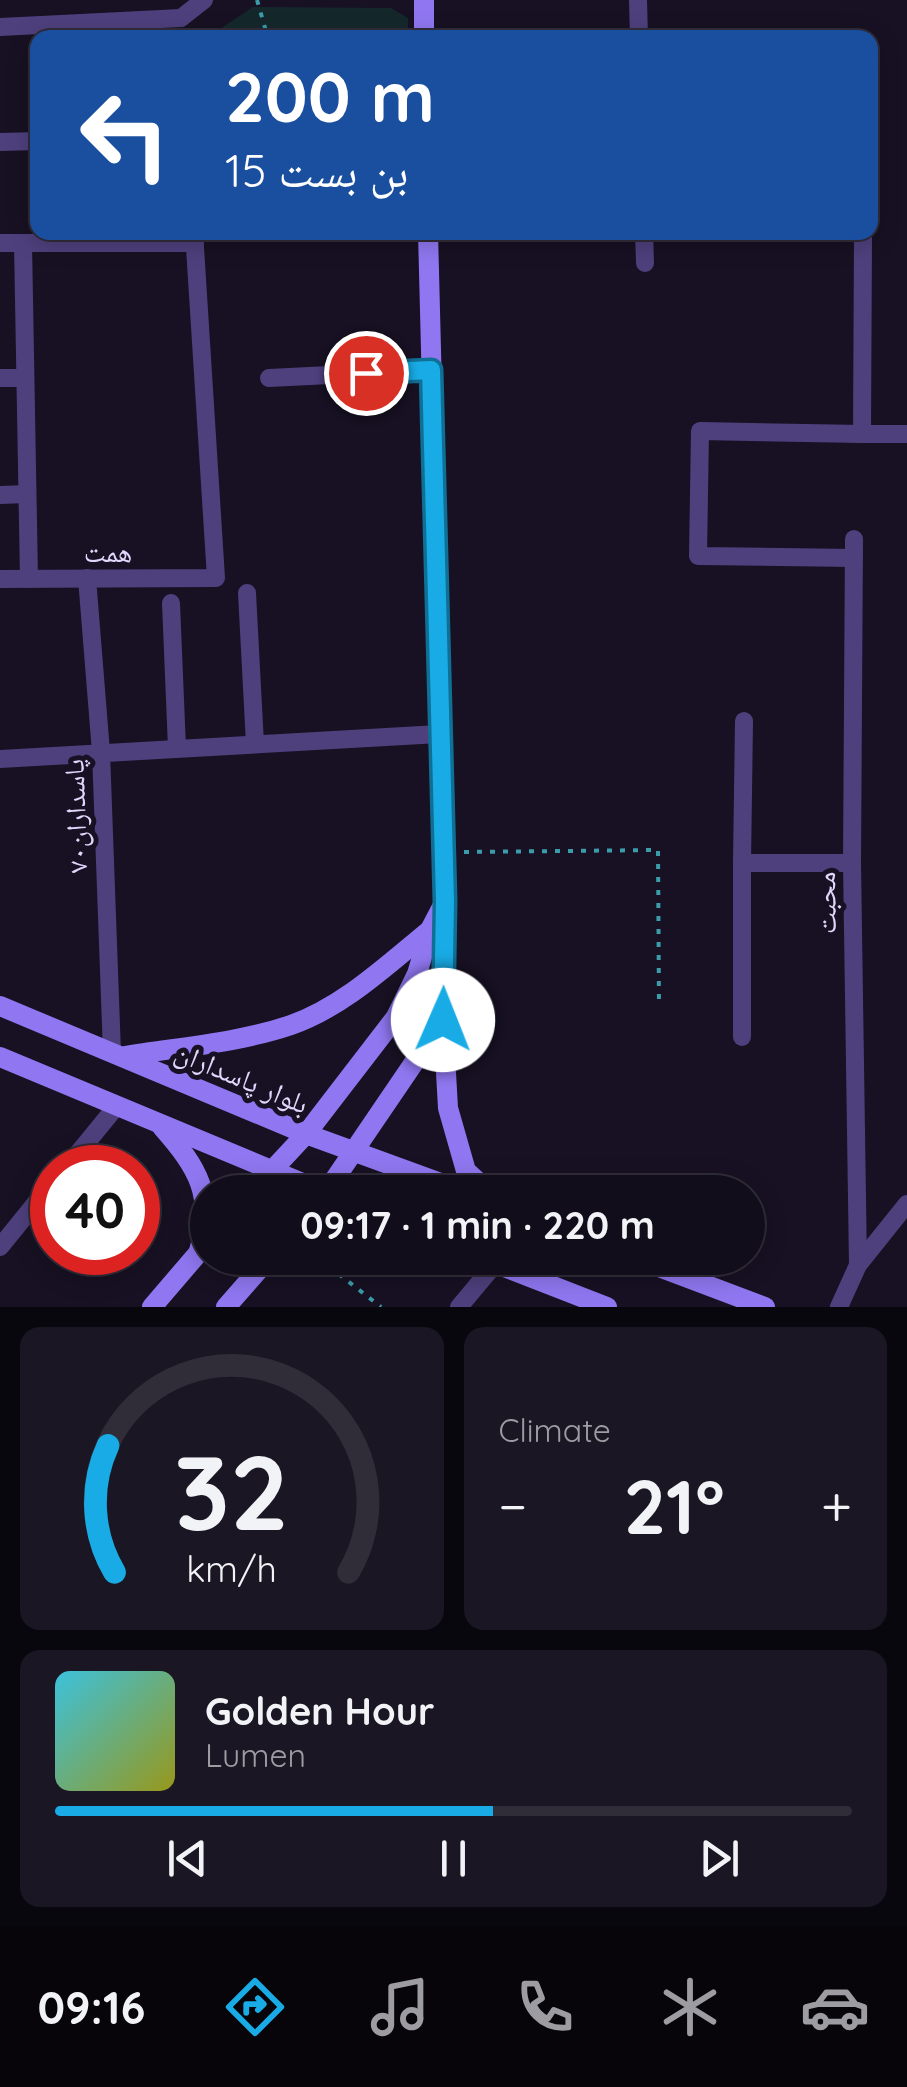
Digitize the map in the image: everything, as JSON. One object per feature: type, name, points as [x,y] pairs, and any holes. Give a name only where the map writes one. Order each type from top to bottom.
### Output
[{"type":"street","points":[[0,27],[182,28],[204,0]]},
{"type":"street","points":[[424,0],[424,30]]},
{"type":"street","points":[[638,0],[639,30]]},
{"type":"street","points":[[0,142],[30,141]]},
{"type":"street","points":[[0,242],[109,240]]},
{"type":"street","name":"همت","points":[[0,579],[216,578],[195,240]]},
{"type":"street","points":[[428,240],[445,901],[443,1020],[448,1108],[470,1175]]},
{"type":"street","points":[[644,240],[645,263]]},
{"type":"street","points":[[863,240],[862,434],[907,434]]},
{"type":"street","points":[[23,242],[28,579]]},
{"type":"street","points":[[269,378],[431,370]]},
{"type":"street","points":[[0,378],[25,378]]},
{"type":"street","name":"محبت","points":[[858,1265],[852,863],[854,549],[698,556],[700,431],[862,434]]},
{"type":"street","points":[[0,495],[27,494]]},
{"type":"street","name":"پاسداران۷۰","points":[[87,578],[117,1054]]},
{"type":"street","points":[[247,593],[255,744]]},
{"type":"street","points":[[171,603],[177,748]]},
{"type":"street","points":[[742,1037],[744,720]]},
{"type":"street","points":[[0,759],[439,734]]},
{"type":"street","points":[[742,863],[852,863]]},
{"type":"street","points":[[268,1175],[306,1134],[396,1017],[445,901]]},
{"type":"street","points":[[117,1054],[246,1037],[294,1024],[350,994],[430,930]]},
{"type":"street","name":"بلوار پاسداران","points":[[0,1006],[306,1134],[421,1175]]},
{"type":"street","points":[[338,1175],[443,1020]]},
{"type":"street","points":[[0,1057],[115,1108],[287,1175]]},
{"type":"street","points":[[85,1145],[115,1108]]},
{"type":"street","points":[[161,1125],[192,1161],[198,1175]]},
{"type":"street","points":[[839,1307],[858,1265],[907,1204]]},
{"type":"street","points":[[0,1247],[30,1210]]},
{"type":"street","points":[[152,1307],[190,1263]]},
{"type":"street","points":[[226,1307],[254,1275]]},
{"type":"street","points":[[459,1307],[479,1275]]},
{"type":"street","points":[[526,1275],[607,1307]]},
{"type":"street","points":[[680,1275],[765,1307]]},
{"type":"path","points":[[257,0],[266,30]]},
{"type":"path","points":[[443,852],[658,850],[658,1007]]},
{"type":"path","points":[[340,1275],[380,1307]]},
{"type":"green space","points":[[253,7],[391,8],[408,18],[408,30],[218,30]]},
{"type":"route","points":[[366,373],[431,370],[445,901],[443,1020]]}]
